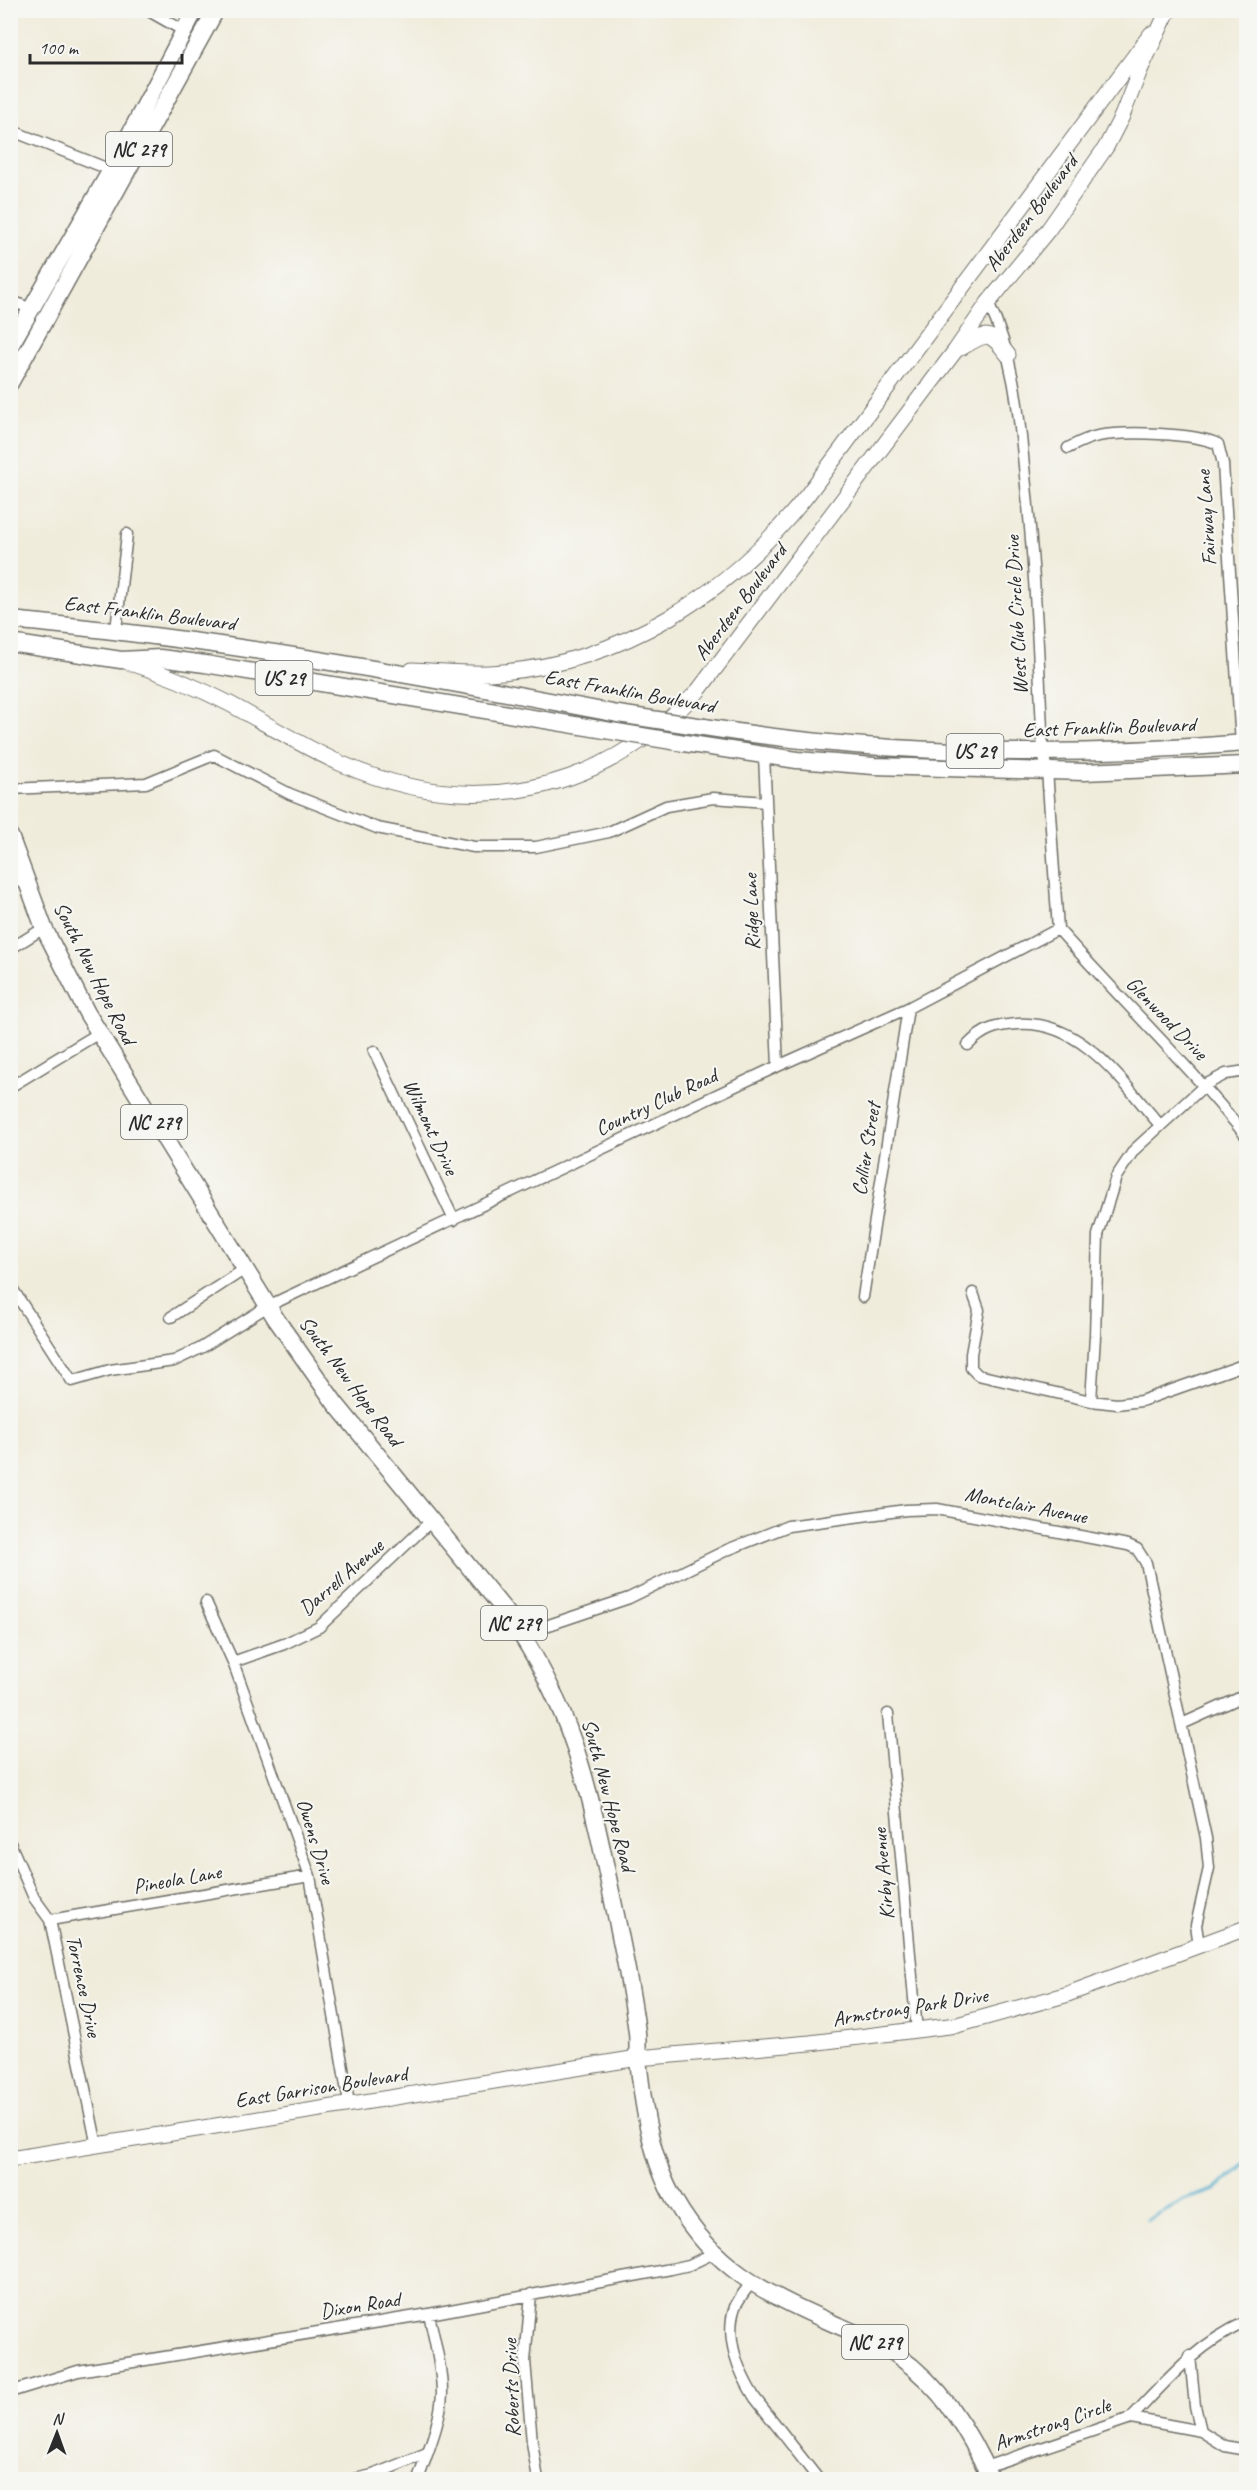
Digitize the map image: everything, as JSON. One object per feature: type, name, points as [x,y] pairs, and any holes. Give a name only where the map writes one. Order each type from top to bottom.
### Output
[{"type":"main road","points":[[10,346],[111,170],[195,10]]},
{"type":"main road","name":"NC 279","points":[[10,383],[48,319],[216,10]]},
{"type":"main road","name":"Aberdeen Boulevard","points":[[121,660],[144,667],[227,703],[341,764],[408,787],[471,794],[532,788],[586,772],[608,762],[680,711],[698,691],[955,351],[988,303],[1048,230],[1106,147],[1168,12]]},
{"type":"main road","name":"Aberdeen Boulevard","points":[[366,668],[488,673],[559,662],[610,646],[650,629],[699,601],[716,588],[756,554],[792,515],[1168,12]]},
{"type":"main road","points":[[47,281],[49,292],[45,308],[48,319]]},
{"type":"main road","points":[[955,351],[978,336],[983,336],[997,340],[1008,355]]},
{"type":"main road","name":"East Franklin Boulevard","points":[[10,620],[209,642],[497,690],[618,714],[764,737],[851,746],[1042,753],[1109,752],[1244,744]]},
{"type":"main road","name":"East Franklin Boulevard","points":[[14,645],[121,660],[160,658],[205,664],[764,756],[874,766],[1047,770],[1137,771],[1246,765]]},
{"type":"main road","name":"South New Hope Road","points":[[10,836],[18,881],[99,1033],[268,1306],[335,1403],[522,1634],[550,1683],[578,1751],[625,1961],[638,2035],[638,2058],[654,2146],[662,2174],[684,2215],[714,2253],[751,2283],[779,2300],[868,2339],[897,2355],[921,2374],[947,2402],[968,2434],[988,2473]]},
{"type":"main road","name":"Armstrong Park Drive","points":[[638,2058],[917,2031],[957,2025],[1036,2005],[1246,1928]]},
{"type":"main road","name":"East Garrison Boulevard","points":[[10,2159],[638,2058]]},
{"type":"street","points":[[147,10],[184,31]]},
{"type":"street","points":[[10,130],[111,170]]},
{"type":"street","points":[[10,300],[31,309]]},
{"type":"street","name":"West Club Circle Drive","points":[[988,303],[1000,327],[1008,355],[1019,415],[1032,536],[1038,620],[1042,753],[1047,770],[1058,929]]},
{"type":"street","name":"Fairway Lane","points":[[1068,448],[1097,436],[1118,434],[1193,437],[1218,444],[1223,464],[1244,744]]},
{"type":"street","points":[[116,630],[127,534]]},
{"type":"street","points":[[10,789],[146,783],[214,755],[290,794],[378,828],[474,847],[546,845],[609,832],[666,806],[713,798],[766,802]]},
{"type":"street","name":"Ridge Lane","points":[[764,756],[778,1066]]},
{"type":"street","points":[[10,949],[44,927]]},
{"type":"street","name":"Country Club Road","points":[[10,1285],[72,1381],[110,1370],[174,1360],[201,1348],[268,1306],[778,1066],[908,1008],[1058,929]]},
{"type":"street","name":"Glenwood Drive","points":[[1058,929],[1103,980],[1205,1085],[1246,1136]]},
{"type":"street","name":"Collier Street","points":[[863,1297],[908,1008]]},
{"type":"street","points":[[968,1045],[979,1033],[1000,1025],[1031,1023],[1057,1030],[1080,1040],[1100,1058],[1160,1125]]},
{"type":"street","points":[[10,1087],[99,1033]]},
{"type":"street","name":"Wilmont Drive","points":[[374,1051],[454,1220]]},
{"type":"street","points":[[1091,1401],[1098,1235],[1116,1177],[1134,1150],[1205,1085],[1226,1074],[1246,1071]]},
{"type":"street","points":[[171,1317],[245,1269]]},
{"type":"street","points":[[973,1293],[979,1310],[971,1354],[971,1368],[978,1376],[1091,1401],[1117,1404],[1141,1401],[1246,1364]]},
{"type":"street","name":"Montclair Avenue","points":[[522,1634],[629,1598],[743,1542],[788,1526],[906,1510],[937,1509],[1128,1545],[1137,1549],[1148,1569],[1206,1838],[1209,1868],[1196,1924],[1199,1945]]},
{"type":"street","name":"Darrell Avenue","points":[[233,1662],[284,1644],[319,1627],[431,1521]]},
{"type":"street","name":"Owens Drive","points":[[206,1602],[233,1662],[310,1876],[349,2103]]},
{"type":"street","points":[[1182,1724],[1246,1695]]},
{"type":"street","name":"Kirby Avenue","points":[[888,1714],[917,2031]]},
{"type":"street","name":"Torrence Drive","points":[[10,1843],[34,1898],[50,1920],[97,2146]]},
{"type":"street","name":"Pineola Lane","points":[[50,1920],[310,1876]]},
{"type":"street","name":"Dixon Road","points":[[10,2392],[78,2371],[429,2314],[671,2270],[689,2265],[714,2253]]},
{"type":"street","points":[[751,2283],[739,2299],[734,2313],[733,2342],[739,2367],[755,2398],[819,2480]]},
{"type":"street","name":"Roberts Drive","points":[[531,2294],[525,2361],[532,2442],[538,2480]]},
{"type":"street","points":[[418,2480],[442,2396],[442,2384],[429,2314]]},
{"type":"street","name":"Armstrong Circle","points":[[988,2473],[1131,2418],[1190,2356],[1216,2337],[1246,2322]]},
{"type":"street","points":[[1190,2356],[1195,2406],[1201,2431]]},
{"type":"street","name":"Armstrong Circle","points":[[1131,2418],[1201,2431],[1225,2446],[1246,2450]]},
{"type":"street","points":[[350,2480],[373,2475],[427,2453]]},
{"type":"waterway","points":[[1147,2220],[1184,2200],[1214,2190],[1246,2163]]}]
